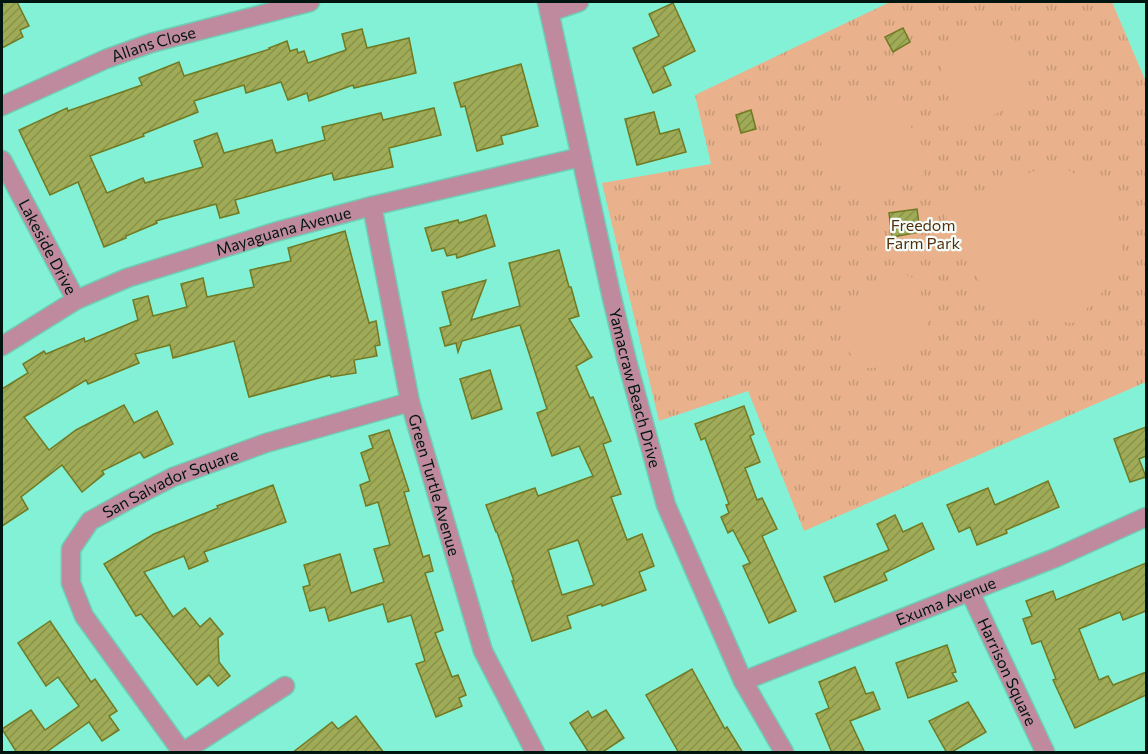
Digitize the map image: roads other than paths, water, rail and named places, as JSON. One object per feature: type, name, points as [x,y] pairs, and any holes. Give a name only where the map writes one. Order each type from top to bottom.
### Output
[{"type":"street","name":"Allans Close","points":[[2,106],[106,59],[151,43],[310,2]]},
{"type":"street","points":[[549,7],[579,2]]},
{"type":"street","name":"Yamacraw Beach Drive","points":[[549,7],[580,158],[627,361],[666,505],[743,681],[784,753]]},
{"type":"street","name":"Mayaguana Avenue","points":[[2,346],[76,300],[138,275],[275,232],[372,206],[580,158]]},
{"type":"street","name":"Lakeside Drive","points":[[2,160],[76,300]]},
{"type":"street","name":"Green Turtle Avenue","points":[[372,206],[410,402],[483,651],[535,753]]},
{"type":"street","name":"San Salvador Square","points":[[183,753],[84,616],[71,583],[71,549],[90,521],[173,477],[266,442],[410,402]]},
{"type":"street","name":"Exuma Avenue","points":[[743,681],[1055,558],[1146,518]]},
{"type":"street","name":"Harrison Square","points":[[970,592],[1045,753]]},
{"type":"street","points":[[183,753],[285,686]]},
{"type":"park label","name":"Freedom Farm Park","points":[[923,234]]}]
